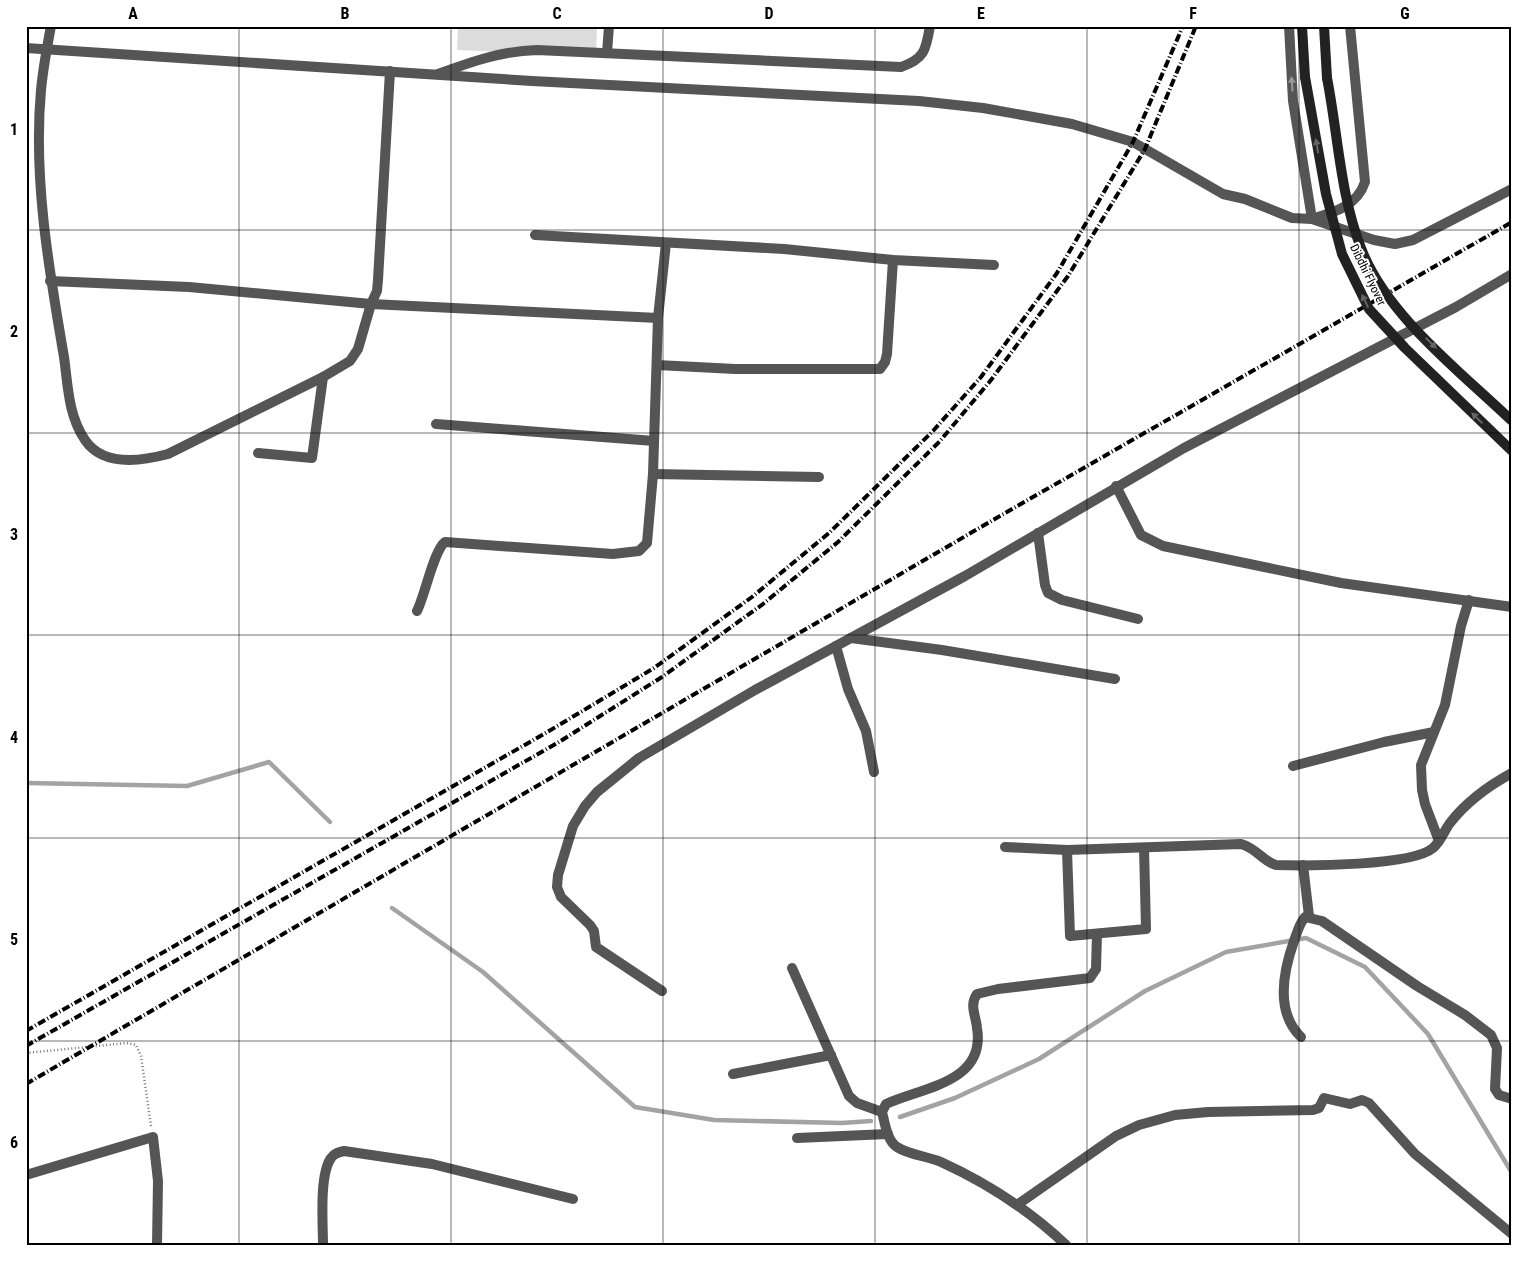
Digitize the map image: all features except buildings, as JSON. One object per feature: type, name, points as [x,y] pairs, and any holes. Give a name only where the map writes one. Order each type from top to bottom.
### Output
[{"type":"main road","name":"Dibdhi Flyover","points":[[1302,26],[1305,77],[1326,194],[1342,254],[1369,309],[1405,348],[1512,452]]},
{"type":"main road","name":"Dibdhi Flyover","points":[[1324,26],[1327,78],[1344,184],[1360,247],[1371,272],[1399,313],[1512,421]]},
{"type":"street","points":[[51,26],[41,90],[40,134],[50,282],[69,401],[85,441],[104,455],[126,462],[168,454],[323,378],[350,361],[358,349],[371,304],[377,291],[390,71]]},
{"type":"street","points":[[607,53],[609,26]]},
{"type":"street","points":[[438,74],[488,56],[514,51],[607,53],[901,67],[916,62],[926,49],[930,26]]},
{"type":"street","points":[[1290,26],[1294,101],[1312,219]]},
{"type":"street","points":[[1312,219],[1340,210],[1361,194],[1364,182],[1350,26]]},
{"type":"street","points":[[26,48],[236,63],[919,101],[983,108],[1072,124],[1133,142],[1223,194],[1245,199],[1292,218],[1312,219],[1374,240],[1395,244],[1413,240],[1512,189]]},
{"type":"street","points":[[535,235],[784,249],[893,260],[994,265]]},
{"type":"street","points":[[417,611],[426,590],[438,548],[445,542],[613,554],[639,551],[647,543],[653,474],[658,318],[666,243]]},
{"type":"street","points":[[656,365],[736,368],[880,368],[885,362],[887,354],[893,260]]},
{"type":"street","points":[[662,991],[596,947],[594,932],[590,925],[561,897],[557,887],[558,875],[573,826],[597,792],[639,758],[755,690],[1038,533],[1184,448],[1456,307],[1511,275]]},
{"type":"street","points":[[50,282],[189,287],[371,304],[658,318]]},
{"type":"street","points":[[258,453],[312,458],[323,378]]},
{"type":"street","points":[[436,424],[654,441]]},
{"type":"street","points":[[653,474],[819,477]]},
{"type":"street","points":[[1116,486],[1141,535],[1163,546],[1341,583],[1512,607]]},
{"type":"street","points":[[1038,533],[1048,594],[1062,600],[1138,619]]},
{"type":"street","points":[[1439,841],[1425,804],[1422,765],[1445,705],[1461,626],[1469,600]]},
{"type":"street","points":[[850,638],[942,650],[1115,679]]},
{"type":"street","points":[[836,646],[848,690],[866,731],[874,772]]},
{"type":"street","points":[[1293,766],[1384,742],[1434,732]]},
{"type":"street","points":[[1005,847],[1067,850],[1241,844],[1254,848],[1272,864],[1303,865],[1409,859],[1423,854],[1439,841],[1449,824],[1467,804],[1487,787],[1512,773]]},
{"type":"street","points":[[1067,850],[1070,936],[1146,929],[1144,848]]},
{"type":"street","points":[[1303,865],[1309,916]]},
{"type":"street","points":[[1301,1037],[1291,1025],[1286,1013],[1284,978],[1286,962],[1299,926],[1305,917],[1309,916],[1322,921],[1417,986],[1465,1015],[1491,1035],[1497,1048],[1494,1089],[1499,1095],[1512,1099]]},
{"type":"street","points":[[1066,1245],[1030,1214],[966,1174],[938,1161],[897,1148],[888,1134],[882,1112],[886,1104],[948,1080],[962,1072],[972,1063],[978,1044],[973,1004],[977,994],[998,989],[1090,978],[1096,969],[1098,934]]},
{"type":"street","points":[[792,968],[849,1096],[857,1103],[882,1112]]},
{"type":"street","points":[[733,1074],[831,1055]]},
{"type":"street","points":[[1017,1205],[1116,1136],[1139,1125],[1175,1115],[1208,1112],[1313,1110],[1319,1108],[1324,1098],[1350,1104],[1362,1100],[1369,1103],[1415,1154],[1512,1234]]},
{"type":"street","points":[[797,1138],[888,1134]]},
{"type":"street","points":[[26,1175],[153,1137],[158,1182],[157,1245]]},
{"type":"street","points":[[323,1245],[323,1205],[328,1164],[336,1153],[344,1151],[432,1164],[573,1199]]},
{"type":"path","points":[[26,1053],[127,1043],[136,1045],[141,1056],[153,1137]]},
{"type":"shaded area","points":[[458,26],[597,26],[596,56],[457,50]]},
{"type":"waterway","points":[[26,783],[187,786],[269,762],[330,822]]},
{"type":"waterway","points":[[392,908],[483,972],[635,1107],[714,1120],[842,1123],[871,1121]]},
{"type":"waterway","points":[[900,1117],[955,1098],[1039,1059],[1145,991],[1226,952],[1306,938],[1365,967],[1428,1034],[1512,1173]]},
{"type":"railway","points":[[26,1031],[549,731],[654,668],[752,597],[829,533],[933,431],[981,377],[1057,273],[1133,142],[1183,26]]},
{"type":"railway","points":[[26,1046],[559,742],[662,677],[763,604],[838,542],[940,441],[991,380],[1068,276],[1145,149],[1196,26]]},
{"type":"railway","points":[[26,1084],[993,520],[1512,222]]}]
